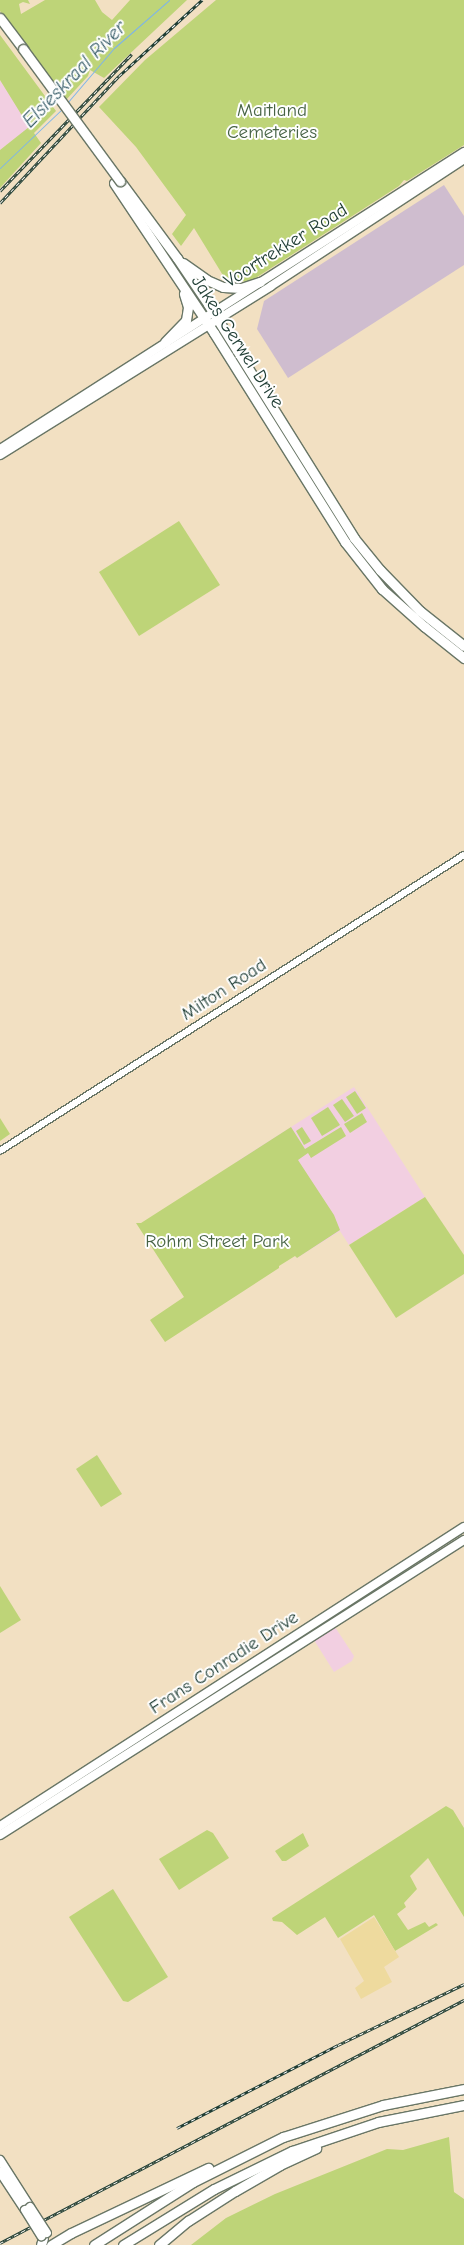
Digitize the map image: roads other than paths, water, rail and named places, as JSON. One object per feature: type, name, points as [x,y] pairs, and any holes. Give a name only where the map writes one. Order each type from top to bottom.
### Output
[{"type":"highway","name":"Jakes Gerwel Drive","points":[[0,18],[20,50],[117,182],[177,258],[215,315],[340,518],[359,545],[390,581],[420,611],[464,646]]},
{"type":"highway","name":"Jakes Gerwel Drive","points":[[2,30],[20,50]]},
{"type":"highway","name":"Jakes Gerwel Drive","points":[[117,182],[345,542],[372,577],[402,608],[464,658]]},
{"type":"highway","points":[[177,258],[205,278],[221,286],[238,288],[260,282]]},
{"type":"highway","points":[[165,342],[183,325],[187,316],[187,304],[181,284]]},
{"type":"highway","points":[[372,577],[381,581],[390,581],[391,588],[396,594],[446,638],[454,651]]},
{"type":"highway","points":[[47,2241],[71,2232],[247,2149],[387,2104],[464,2089]]},
{"type":"highway","points":[[123,2245],[200,2197],[251,2170],[319,2141],[382,2121],[464,2105]]},
{"type":"highway","points":[[159,2245],[188,2221],[264,2173],[321,2145],[382,2121]]},
{"type":"highway","points":[[94,2245],[207,2174],[283,2138]]},
{"type":"main road","name":"Voortrekker Road","points":[[0,455],[451,164],[464,152]]},
{"type":"main road","name":"Voortrekker Road","points":[[215,315],[260,282],[451,164],[464,160]]},
{"type":"main road","name":"Voortrekker Road","points":[[0,448],[165,342],[206,321]]},
{"type":"main road","name":"Frans Conradie Drive","points":[[0,1826],[464,1527]]},
{"type":"main road","name":"Frans Conradie Drive","points":[[0,1835],[464,1540]]},
{"type":"main road","points":[[0,2160],[47,2241]]},
{"type":"main road","points":[[0,2172],[28,2208]]},
{"type":"street","name":"Milton Road","points":[[0,1152],[464,855]]},
{"type":"waterway","name":"Elsieskraal River","points":[[67,103],[114,48],[169,0]]},
{"type":"waterway","name":"Elsieskraal River","points":[[0,168],[63,108]]},
{"type":"railway","points":[[0,203],[119,76],[202,0]]},
{"type":"railway","points":[[0,191],[132,54]]},
{"type":"railway","points":[[177,2128],[338,2045],[464,1984]]},
{"type":"railway","points":[[0,2243],[464,2000]]},
{"type":"park label","name":"Maitland Cemeteries","points":[[272,122]]},
{"type":"park label","name":"Rohm Street Park","points":[[217,1242]]}]
